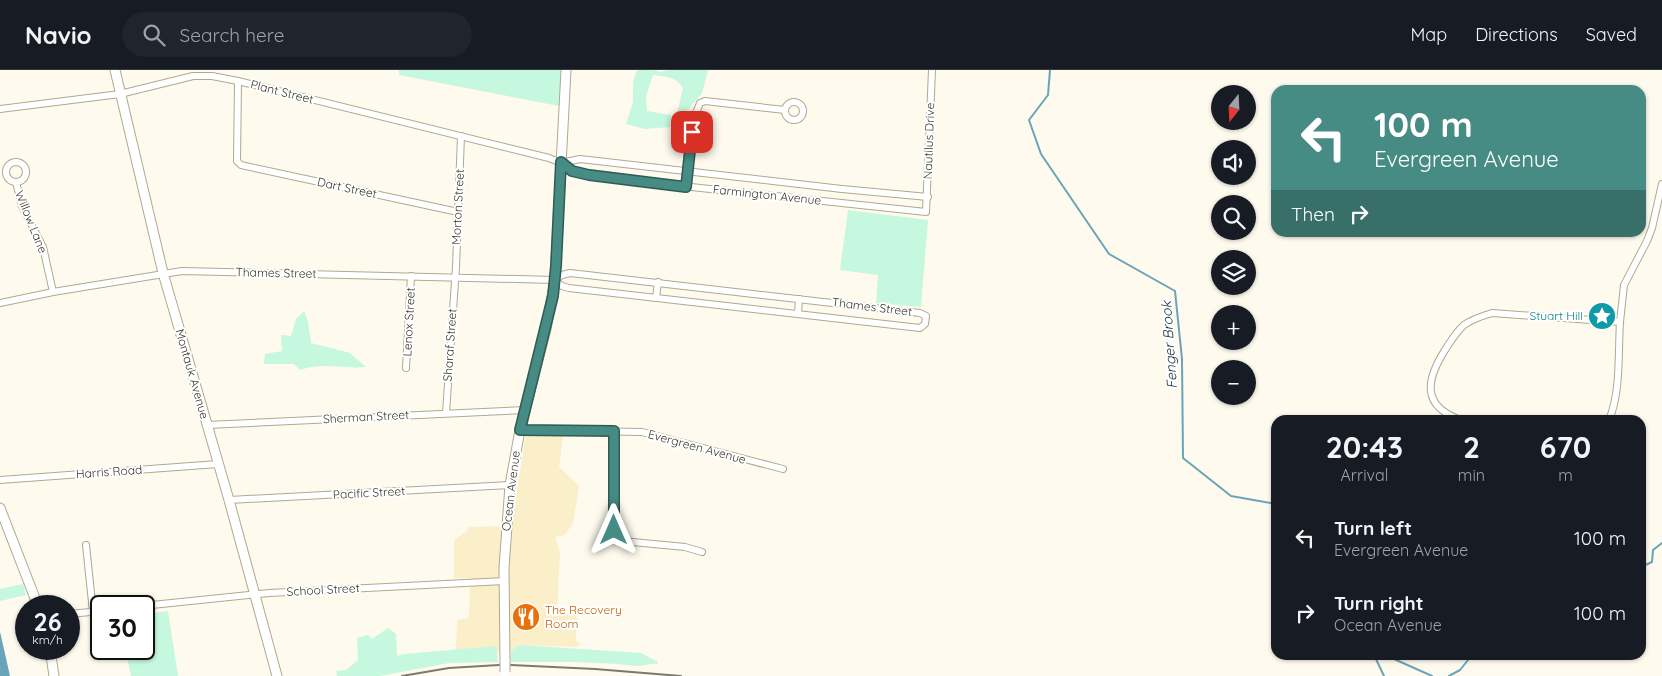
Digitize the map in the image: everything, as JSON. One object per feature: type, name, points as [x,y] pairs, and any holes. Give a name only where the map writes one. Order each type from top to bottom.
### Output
[{"type":"street","name":"Montauk Avenue","points":[[114,70],[163,273],[229,500],[277,676]]},
{"type":"street","name":"Ocean Avenue","points":[[505,670],[504,581],[510,485],[520,430],[550,313],[555,280],[566,70]]},
{"type":"street","name":"Nautilus Drive","points":[[926,212],[932,70]]},
{"type":"street","name":"Plant Street","points":[[0,109],[120,94],[193,76],[212,76],[561,162]]},
{"type":"street","name":"Dart Street","points":[[238,81],[237,161],[241,165],[458,212]]},
{"type":"street","points":[[686,187],[694,118],[700,103],[705,101],[785,110]]},
{"type":"street","name":"Morton Street","points":[[454,277],[461,136]]},
{"type":"street","name":"Farmington Avenue","points":[[561,162],[580,159],[842,189],[928,196]]},
{"type":"street","name":"Farmington Avenue","points":[[561,162],[572,171],[589,175],[926,212]]},
{"type":"street","name":"Willow Lane","points":[[16,182],[22,206],[43,247],[53,292]]},
{"type":"street","points":[[1611,415],[1614,409],[1624,285],[1652,228],[1662,184]]},
{"type":"street","name":"Thames Street","points":[[0,303],[53,292],[182,271],[555,280],[562,275],[570,273],[920,313],[926,316],[926,319],[925,324],[920,328],[569,288],[562,286],[555,280]]},
{"type":"street","name":"Lenox Street","points":[[406,368],[411,276]]},
{"type":"street","name":"Sharaf Street","points":[[446,413],[454,277]]},
{"type":"street","points":[[656,298],[658,282]]},
{"type":"street","points":[[798,313],[799,299]]},
{"type":"street","points":[[1448,415],[1440,408],[1431,392],[1430,382],[1433,371],[1453,337],[1464,325],[1478,317],[1492,314],[1620,322]]},
{"type":"street","name":"Sherman Street","points":[[207,424],[525,410]]},
{"type":"street","name":"Evergreen Avenue","points":[[520,430],[642,432],[783,469]]},
{"type":"street","points":[[614,431],[614,530],[616,538],[622,541],[686,547],[702,552]]},
{"type":"street","name":"Harris Road","points":[[0,480],[218,464]]},
{"type":"street","name":"Pacific Street","points":[[229,500],[510,485]]},
{"type":"street","points":[[0,508],[34,595]]},
{"type":"street","points":[[86,545],[91,595]]},
{"type":"street","name":"School Street","points":[[155,605],[254,594],[504,581]]},
{"type":"street","points":[[52,660],[54,676]]},
{"type":"shaded area","points":[[526,434],[563,435],[559,467],[579,486],[573,524],[564,535],[555,537],[560,552],[557,613],[577,613],[576,640],[581,645],[576,647],[519,645],[511,651],[497,651],[497,646],[456,650],[457,620],[469,618],[470,578],[454,578],[454,540],[468,530],[468,527],[511,526]]},
{"type":"green space","points":[[399,70],[566,70],[564,107],[399,75]]},
{"type":"green space","points":[[637,70],[661,72],[668,70],[708,70],[702,93],[686,112],[677,113],[683,88],[674,79],[653,75],[646,96],[647,111],[671,115],[670,127],[645,129],[626,124],[633,102],[633,82]]},
{"type":"green space","points":[[848,210],[928,220],[921,307],[876,303],[878,275],[840,270]]},
{"type":"green space","points":[[304,311],[308,322],[311,343],[350,353],[366,367],[317,366],[300,370],[294,364],[264,364],[265,354],[282,351],[281,335],[291,336],[296,319]]},
{"type":"green space","points":[[23,584],[26,595],[15,595],[15,598],[0,601],[0,589]]},
{"type":"green space","points":[[168,611],[178,676],[131,676],[127,660],[155,660],[155,613]]},
{"type":"green space","points":[[388,628],[396,634],[397,656],[497,646],[498,662],[449,663],[380,676],[337,676],[336,671],[346,670],[358,660],[357,638],[368,635],[372,639]]},
{"type":"green space","points":[[519,645],[641,653],[658,662],[657,664],[639,666],[511,662],[511,651]]},
{"type":"water","points":[[0,632],[1,636],[10,676],[0,676]]},
{"type":"waterway","name":"Fenger Brook","points":[[1050,70],[1048,95],[1029,120],[1041,154],[1109,254],[1175,291],[1182,359],[1183,458],[1231,496],[1271,503]]},
{"type":"waterway","points":[[1646,565],[1652,562],[1653,550],[1662,543]]},
{"type":"waterway","name":"Fenger Brook","points":[[1376,660],[1384,676]]},
{"type":"waterway","points":[[1396,660],[1432,676]]},
{"type":"waterway","points":[[1449,676],[1460,670],[1468,660]]},
{"type":"railway","points":[[402,676],[449,668],[499,665]]},
{"type":"railway","points":[[511,665],[681,676]]},
{"type":"place","name":"Stuart Hill","points":[[1602,316]]},
{"type":"place","name":"The Recovery Room","points":[[526,617]]},
{"type":"route","points":[[614,530],[614,431],[520,430],[553,296],[561,162],[572,171],[589,175],[686,187],[692,132]]}]
